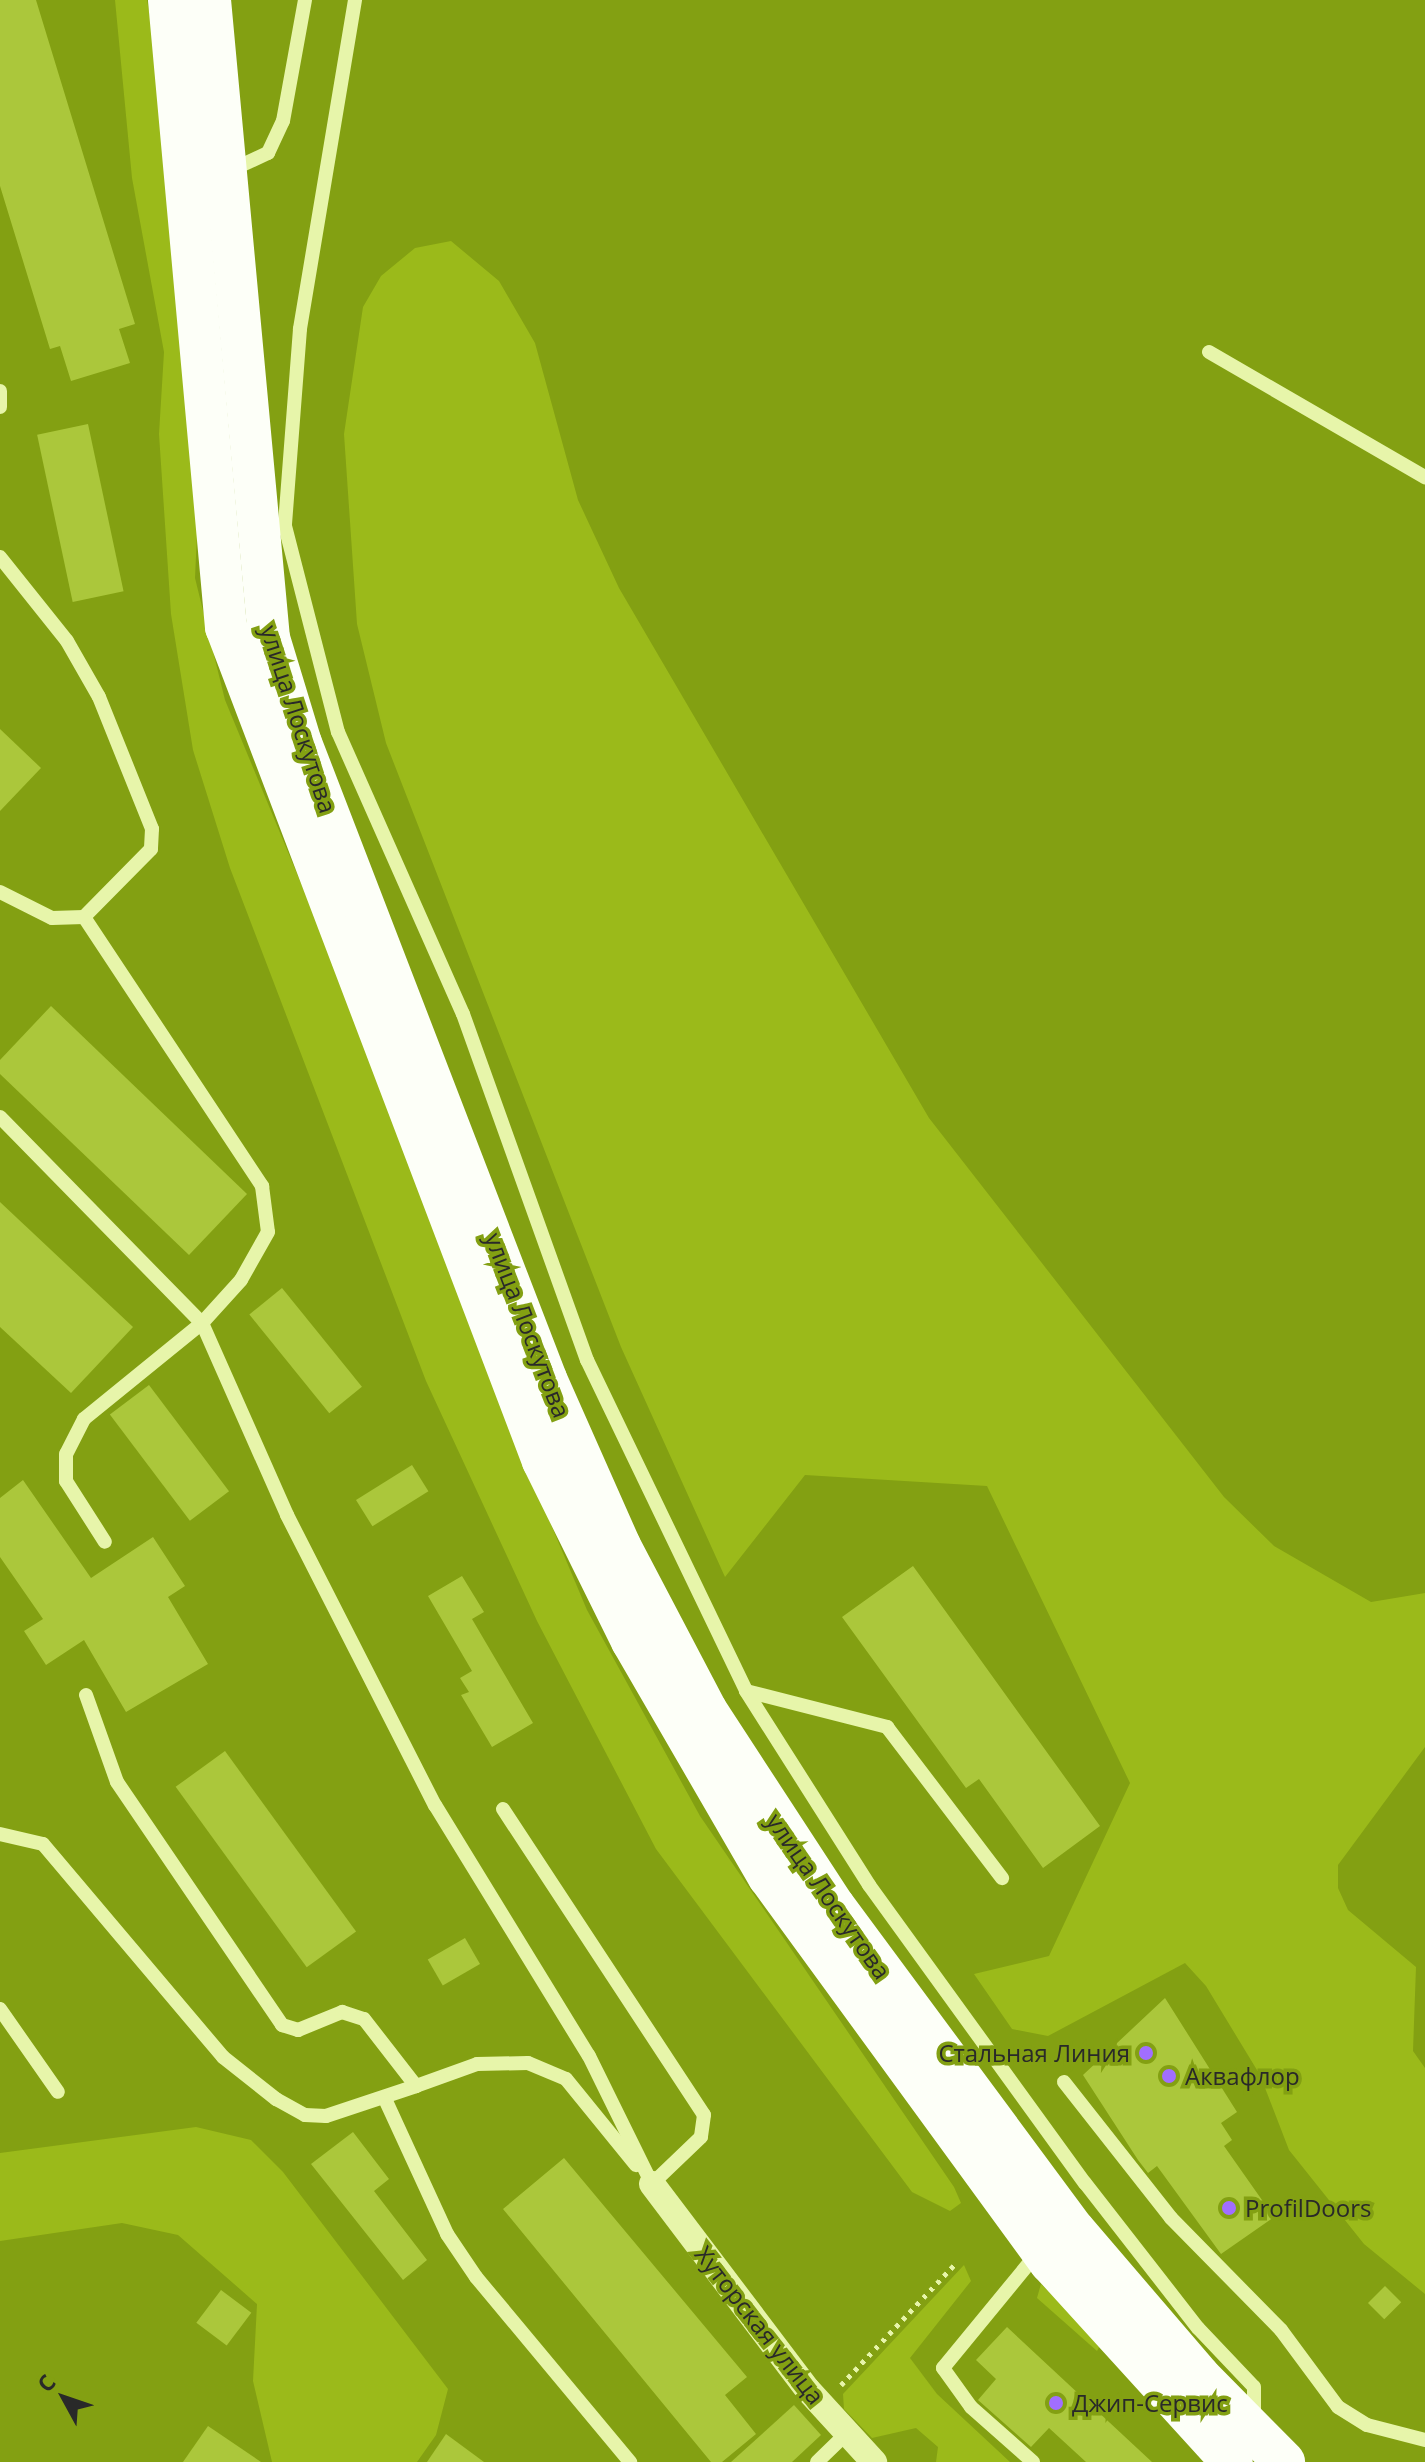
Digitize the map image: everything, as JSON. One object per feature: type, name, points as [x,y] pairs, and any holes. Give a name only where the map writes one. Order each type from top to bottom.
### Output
[{"type":"main road","name":"улица Лоскутова","points":[[169,0],[226,627],[543,1461],[632,1641],[769,1877],[872,2025],[1041,2249],[1230,2451],[1285,2460]]},
{"type":"main road","name":"улица Лоскутова","points":[[210,0],[229,171],[255,548],[269,638],[364,909],[546,1379],[620,1546],[706,1710],[834,1906],[1074,2230],[1230,2451]]},
{"type":"street","name":"Хуторская улица","points":[[652,2184],[821,2406],[845,2435],[874,2462]]},
{"type":"lane","points":[[229,171],[268,153],[283,121],[305,0]]},
{"type":"lane","points":[[355,0],[290,419],[285,526],[304,618],[338,732],[463,1014],[587,1360],[746,1691],[869,1885],[1085,2183],[1198,2328],[1254,2387],[1256,2417],[1230,2451]]},
{"type":"lane","points":[[1209,352],[1425,477]]},
{"type":"lane","points":[[0,391],[0,407]]},
{"type":"lane","points":[[0,557],[67,641],[99,697],[152,829],[151,849],[84,917],[52,918],[0,892]]},
{"type":"lane","points":[[84,917],[262,1186],[268,1232],[241,1280],[202,1323],[84,1419],[66,1454],[66,1481],[105,1542]]},
{"type":"lane","points":[[0,1117],[202,1323],[293,1528],[435,1805],[589,2056],[652,2184]]},
{"type":"lane","points":[[746,1691],[887,1727],[1002,1878]]},
{"type":"lane","points":[[86,1695],[117,1782],[282,2025],[298,2030],[342,2012],[364,2019],[416,2086]]},
{"type":"lane","points":[[503,1809],[704,2115],[701,2137],[652,2184]]},
{"type":"lane","points":[[0,1834],[43,1844],[248,2081],[305,2115],[385,2099],[477,2064],[540,2068],[566,2079],[652,2184]]},
{"type":"lane","points":[[0,2009],[58,2092]]},
{"type":"lane","points":[[1064,2082],[1171,2218],[1281,2330],[1338,2407],[1367,2425],[1425,2440]]},
{"type":"lane","points":[[385,2099],[447,2234],[476,2277],[630,2462]]},
{"type":"lane","points":[[1033,2462],[971,2407],[943,2368],[1041,2249]]},
{"type":"lane","points":[[817,2462],[845,2435]]},
{"type":"path","points":[[821,2406],[956,2263]]},
{"type":"green space","points":[[115,0],[147,0],[155,46],[199,491],[195,578],[225,700],[414,1156],[491,1382],[587,1610],[700,1816],[954,2187],[961,2203],[950,2211],[912,2192],[656,1849],[537,1621],[426,1381],[230,868],[193,750],[171,614],[159,434],[164,352],[132,178]]},
{"type":"green space","points":[[451,241],[499,281],[535,343],[578,500],[619,588],[929,1118],[1224,1497],[1274,1546],[1371,1602],[1425,1593],[1425,1747],[1338,1865],[1338,1888],[1348,1910],[1416,1967],[1413,2051],[1425,2068],[1425,2294],[1364,2244],[1289,2150],[1260,2075],[1206,1986],[1185,1963],[1048,2036],[1012,2029],[974,1974],[1049,1956],[1130,1783],[987,1486],[805,1475],[725,1577],[621,1347],[386,743],[357,624],[344,434],[363,307],[381,276],[415,248]]},
{"type":"green space","points":[[196,2127],[251,2140],[283,2172],[448,2389],[436,2435],[417,2462],[272,2462],[253,2381],[257,2304],[178,2235],[122,2223],[0,2241],[0,2153]]},
{"type":"green space","points":[[964,2265],[971,2281],[910,2358],[937,2394],[1010,2462],[936,2462],[938,2447],[916,2428],[872,2438],[844,2409],[843,2394]]},
{"type":"green space","points":[[1041,2284],[1101,2344],[1097,2351],[1037,2298]]},
{"type":"building","points":[[0,0],[36,0],[135,324],[119,329],[130,363],[71,381],[60,346],[50,349],[0,186]]},
{"type":"building","points":[[88,424],[124,591],[73,602],[37,435]]},
{"type":"building","points":[[0,729],[41,768],[0,811]]},
{"type":"building","points":[[51,1006],[247,1194],[189,1255],[0,1074],[0,1060]]},
{"type":"building","points":[[0,1202],[133,1327],[71,1393],[0,1327]]},
{"type":"building","points":[[282,1288],[362,1387],[329,1413],[249,1314]]},
{"type":"building","points":[[149,1385],[229,1491],[190,1521],[110,1414]]},
{"type":"building","points":[[412,1465],[428,1491],[372,1526],[356,1500]]},
{"type":"building","points":[[23,1480],[91,1578],[153,1537],[185,1586],[168,1597],[208,1664],[126,1712],[84,1640],[46,1665],[24,1631],[43,1619],[0,1557],[0,1498]]},
{"type":"building","points":[[913,1566],[1100,1826],[1043,1868],[979,1779],[966,1788],[842,1617]]},
{"type":"building","points":[[462,1576],[484,1612],[472,1619],[533,1723],[492,1747],[461,1695],[469,1692],[460,1678],[472,1671],[428,1596]]},
{"type":"building","points":[[225,1751],[356,1931],[307,1967],[176,1787]]},
{"type":"building","points":[[465,1938],[480,1964],[443,1985],[428,1960]]},
{"type":"building","points":[[1165,1998],[1237,2112],[1221,2123],[1232,2140],[1224,2146],[1274,2217],[1221,2254],[1157,2166],[1148,2173],[1083,2075]]},
{"type":"building","points":[[353,2132],[389,2179],[374,2191],[427,2260],[403,2280],[311,2164]]},
{"type":"building","points":[[564,2158],[747,2377],[725,2395],[756,2434],[722,2462],[711,2462],[503,2209]]},
{"type":"building","points":[[1385,2286],[1401,2302],[1384,2319],[1368,2303]]},
{"type":"building","points":[[221,2290],[251,2313],[227,2346],[196,2323]]},
{"type":"building","name":"Джип-Сервис","points":[[1007,2327],[1152,2462],[1086,2462],[1049,2428],[1031,2447],[978,2400],[996,2379],[976,2360]]},
{"type":"building","points":[[794,2405],[821,2435],[792,2462],[731,2462]]},
{"type":"building","points":[[208,2426],[261,2462],[183,2462]]},
{"type":"building","points":[[446,2434],[484,2462],[427,2462]]},
{"type":"place","name":"Стальная Линия","points":[[1146,2053]]},
{"type":"place","name":"Аквафлор","points":[[1169,2076]]},
{"type":"place","name":"ProfilDoors","points":[[1229,2208]]},
{"type":"place","name":"Джип-Сервис","points":[[1056,2403]]}]
